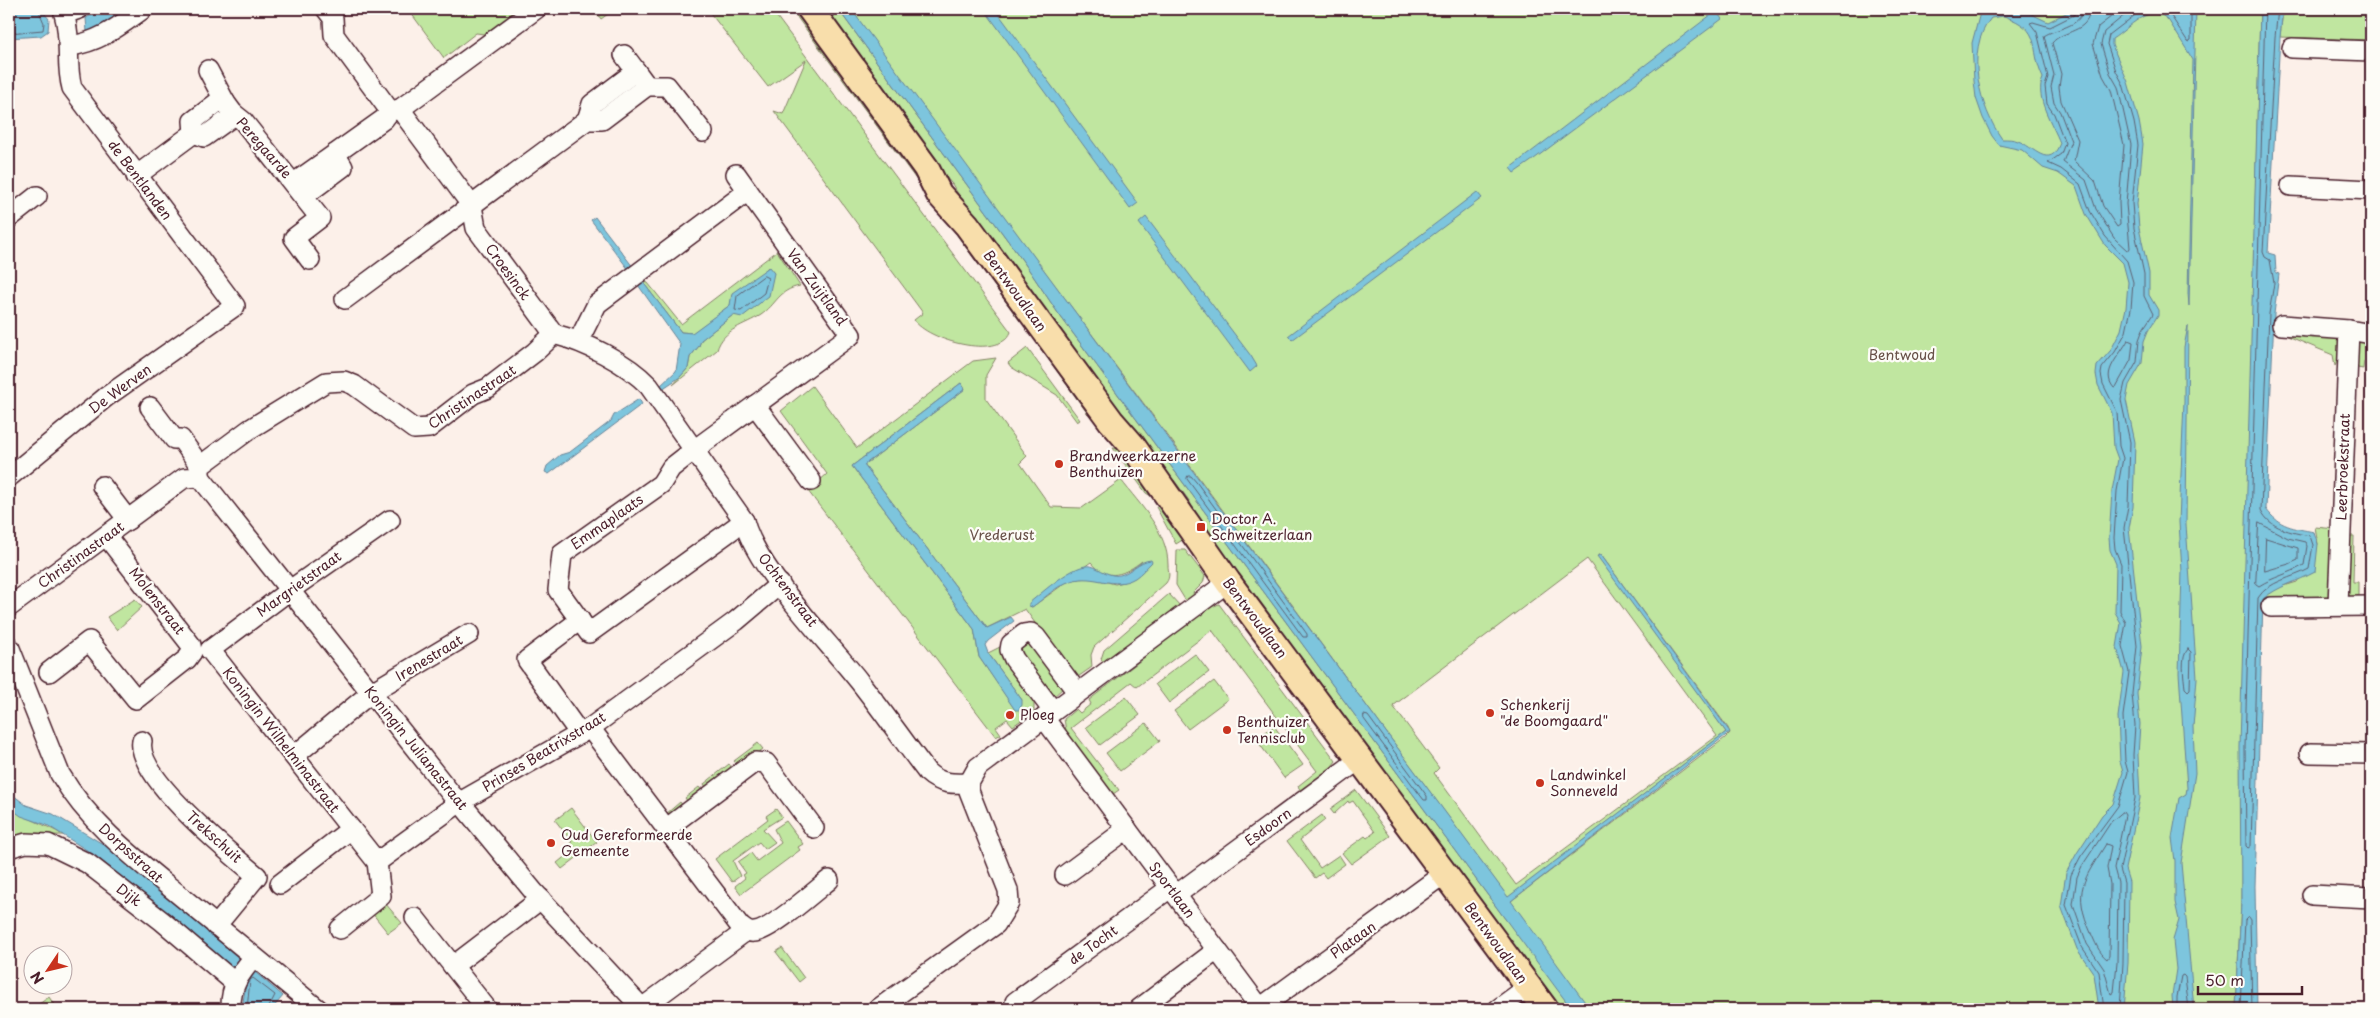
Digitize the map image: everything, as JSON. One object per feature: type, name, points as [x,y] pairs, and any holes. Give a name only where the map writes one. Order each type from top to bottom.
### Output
[{"type":"main road","name":"Bentwoudlaan","points":[[810,9],[926,168],[939,194],[967,225],[1111,422],[1148,468],[1228,582],[1545,1009]]},
{"type":"street","points":[[70,46],[88,43],[101,38],[143,9]]},
{"type":"street","points":[[299,190],[343,167],[335,154],[536,9]]},
{"type":"street","name":"de Bentlanden","points":[[68,10],[69,79],[72,88],[235,306]]},
{"type":"street","name":"Croesinck","points":[[335,12],[334,35],[472,206],[476,228],[554,334]]},
{"type":"street","points":[[2292,48],[2371,51]]},
{"type":"street","points":[[624,55],[642,78],[667,86],[702,132]]},
{"type":"street","name":"Peregaarde","points":[[208,70],[229,108],[243,120],[320,218],[294,238],[310,260]]},
{"type":"street","points":[[345,299],[587,120],[602,120],[642,78]]},
{"type":"street","points":[[136,176],[194,133],[204,137],[229,119],[229,108]]},
{"type":"street","name":"Van Zuijtland","points":[[694,450],[851,335],[736,174]]},
{"type":"street","points":[[2290,186],[2371,190]]},
{"type":"street","points":[[579,340],[597,304],[748,191]]},
{"type":"street","points":[[9,218],[38,196]]},
{"type":"street","name":"De Werven","points":[[9,477],[106,397],[235,306]]},
{"type":"street","points":[[2282,325],[2349,330],[2371,334]]},
{"type":"street","name":"Leerbroekstraat","points":[[2338,605],[2349,330]]},
{"type":"street","points":[[554,334],[579,340],[639,376],[694,450]]},
{"type":"street","name":"Christinastraat","points":[[9,607],[184,478],[200,472],[250,428],[303,395],[334,380],[354,385],[414,429],[429,428],[473,394],[488,388],[535,352],[554,334]]},
{"type":"street","points":[[755,406],[811,481]]},
{"type":"street","points":[[150,407],[174,439],[181,439],[200,472]]},
{"type":"street","name":"Ochtenstraat","points":[[694,450],[744,521],[748,537],[780,584],[859,682],[927,772],[936,780],[950,784],[969,783]]},
{"type":"street","name":"Emmaplaats","points":[[585,627],[558,590],[562,554],[661,484],[672,468],[694,450]]},
{"type":"street","name":"Koningin Julianastraat","points":[[200,472],[290,590],[452,795],[460,802],[541,899],[642,1009]]},
{"type":"street","name":"Christinastraat","points":[[102,486],[128,520]]},
{"type":"street","name":"Margrietstraat","points":[[49,672],[95,636],[136,699],[187,659],[390,520]]},
{"type":"street","points":[[744,521],[585,627],[527,660],[667,828],[740,926],[746,931],[755,933],[771,925],[829,880]]},
{"type":"street","name":"Molenstraat","points":[[107,536],[191,645],[201,651]]},
{"type":"street","points":[[878,1009],[996,924],[1009,903],[1008,890],[971,798],[969,783],[978,767],[1228,582]]},
{"type":"street","name":"Prinses Beatrixstraat","points":[[377,862],[460,802],[585,731],[736,621],[780,584]]},
{"type":"street","points":[[2271,607],[2371,606]]},
{"type":"street","name":"Sportlaan","points":[[1077,692],[1036,637],[1030,633],[1024,634],[1011,644],[1010,650],[1014,658],[1048,714],[1127,829],[1261,1009]]},
{"type":"street","name":"Irenestraat","points":[[294,756],[372,692],[469,634]]},
{"type":"street","name":"Dorpsstraat","points":[[9,646],[50,752],[72,794],[95,821],[127,852],[216,926],[244,970],[318,1009]]},
{"type":"street","name":"Koningin Wilhelminastraat","points":[[201,651],[294,756],[377,862]]},
{"type":"street","name":"Trekschuit","points":[[142,741],[141,748],[145,760],[189,816],[257,876],[216,926]]},
{"type":"street","points":[[2310,753],[2371,754]]},
{"type":"street","name":"Esdoorn","points":[[1173,892],[1360,759]]},
{"type":"street","points":[[667,828],[755,762],[766,763],[814,828]]},
{"type":"street","points":[[280,884],[351,829]]},
{"type":"street","points":[[1065,876],[1127,829]]},
{"type":"street","name":"Dijk","points":[[9,848],[26,843],[48,844],[86,863],[162,921],[244,970]]},
{"type":"street","points":[[340,929],[381,896],[377,862]]},
{"type":"street","name":"Plataan","points":[[1261,1009],[1445,873]]},
{"type":"street","name":"de Tocht","points":[[1015,1002],[1110,932],[1173,892]]},
{"type":"street","points":[[2312,895],[2371,898]]},
{"type":"street","points":[[453,966],[541,899]]},
{"type":"street","points":[[415,918],[487,1009]]},
{"type":"street","points":[[642,1009],[746,931]]},
{"type":"street","points":[[1139,1009],[1217,950]]},
{"type":"street","points":[[231,1009],[231,993],[244,970]]},
{"type":"street","points":[[1498,1009],[1528,987]]},
{"type":"green space","points":[[408,9],[524,9],[492,35],[476,33],[444,58]]},
{"type":"green space","points":[[594,9],[615,9],[601,19]]},
{"type":"green space","points":[[707,9],[771,9],[1011,332],[1004,341],[993,345],[963,344],[933,334],[914,320],[923,313],[774,111],[783,114],[806,60],[768,87]]},
{"type":"green space","points":[[791,9],[802,9],[1023,313],[1020,321]]},
{"type":"green space","name":"Bentwoud","points":[[820,9],[838,9],[1025,264],[1058,313],[1506,920],[1511,901],[1725,738],[1730,733],[1728,728],[1601,555],[1598,555],[1726,732],[1508,898],[1168,436],[848,9],[2260,9],[2247,532],[2241,902],[2236,1009],[1553,1009],[1195,517],[1190,502],[1174,480],[1166,486],[971,215],[952,184],[933,163]],"holes":[[[1587,559],[1717,736],[1516,885],[1434,773],[1439,768],[1393,706]]]},
{"type":"green space","points":[[2283,9],[2371,9],[2371,40],[2280,37]]},
{"type":"green space","points":[[777,251],[800,286],[782,294],[761,315],[729,332],[717,350],[673,385],[688,368],[690,357],[699,346],[701,340],[733,315],[774,273],[768,267],[730,305],[693,333],[681,332],[642,281],[648,283],[681,324]]},
{"type":"green space","points":[[2278,332],[2343,338],[2341,354],[2335,366],[2333,355]]},
{"type":"green space","points":[[2359,339],[2371,342],[2368,361],[2364,361],[2363,369],[2352,367],[2354,347]]},
{"type":"green space","points":[[1045,343],[1089,404],[1088,414],[1038,345]]},
{"type":"green space","points":[[1027,348],[1080,420],[1077,422],[1057,395],[1011,367],[1008,363]]},
{"type":"green space","name":"Vrederust","points":[[996,358],[986,375],[986,399],[1027,456],[1020,463],[1051,507],[1082,508],[1121,480],[1158,530],[1167,553],[1169,574],[1166,583],[1094,647],[1091,655],[1092,667],[1075,679],[1025,609],[987,628],[864,465],[965,389],[961,383],[852,466],[974,629],[979,657],[1015,709],[1022,700],[988,653],[1002,646],[1004,660],[1034,702],[1034,711],[1013,726],[1007,719],[996,727],[1001,734],[996,737],[808,491],[827,474],[781,411],[812,386],[857,448],[973,361]],"holes":[[[1142,561],[1124,582],[1115,584],[1088,577],[1068,581],[1032,607],[1030,606],[1091,562],[1104,573],[1116,574],[1123,573]]]},
{"type":"green space","points":[[1113,448],[1122,449],[1156,494],[1151,496],[1146,493]]},
{"type":"green space","points":[[1166,500],[1184,539],[1176,544],[1156,507]]},
{"type":"green space","points":[[2315,527],[2336,529],[2329,601],[2263,599],[2274,589],[2297,582],[2318,544]]},
{"type":"green space","points":[[2345,536],[2354,536],[2353,582],[2358,582],[2358,600],[2350,600],[2346,596]]},
{"type":"green space","points":[[1177,550],[1185,550],[1205,576],[1203,583],[1193,593],[1195,597],[1187,603],[1176,585]]},
{"type":"green space","points":[[1169,594],[1181,607],[1107,666],[1101,659],[1104,650]]},
{"type":"green space","points":[[135,599],[142,607],[117,630],[107,617]]},
{"type":"green space","points":[[1219,604],[1336,761],[1329,770],[1301,792],[1298,786],[1317,771],[1212,630],[1137,687],[1131,682],[1071,728],[1119,790],[1113,794],[1066,731],[1064,719],[1076,709],[1080,713],[1091,704],[1089,700],[1194,618]]},
{"type":"green space","points":[[1027,643],[1033,645],[1064,687],[1051,699],[1017,652],[1020,645]]},
{"type":"green space","points":[[1195,654],[1209,672],[1169,703],[1155,684]]},
{"type":"green space","points":[[1214,681],[1228,699],[1188,729],[1174,711]]},
{"type":"green space","points":[[1126,697],[1140,715],[1100,745],[1086,727]]},
{"type":"green space","points":[[1146,723],[1160,741],[1120,771],[1106,753]]},
{"type":"green space","points":[[1274,726],[1303,765],[1284,778],[1256,739]]},
{"type":"green space","points":[[758,743],[763,749],[739,767],[734,761]]},
{"type":"green space","points":[[729,764],[734,771],[708,790],[704,784]]},
{"type":"green space","points":[[699,787],[704,793],[669,816],[666,814],[680,802],[683,806],[688,802],[685,798]]},
{"type":"green space","points":[[1356,790],[1390,836],[1351,864],[1342,853],[1365,836],[1367,838],[1375,832],[1353,801],[1349,803],[1348,801],[1334,814],[1330,809]]},
{"type":"green space","points":[[9,807],[22,815],[63,835],[9,836]]},
{"type":"green space","points":[[571,808],[597,842],[562,869],[557,863],[573,850],[569,844],[572,842],[555,820]]},
{"type":"green space","points":[[776,809],[782,817],[763,829],[775,842],[765,849],[759,842],[733,861],[740,876],[732,882],[715,859],[768,819],[766,816]]},
{"type":"green space","points":[[1322,815],[1325,820],[1300,840],[1320,868],[1339,855],[1345,864],[1326,878],[1322,873],[1315,878],[1287,841]]},
{"type":"green space","points":[[786,821],[803,844],[798,847],[800,850],[741,894],[735,886],[745,878],[743,875],[746,873],[738,862],[751,853],[757,861],[781,843],[774,829]]},
{"type":"green space","points":[[385,903],[402,923],[388,933],[372,913]]},
{"type":"green space","points":[[782,948],[804,978],[799,982],[776,952]]},
{"type":"green space","points":[[49,997],[57,1009],[32,1009]]},
{"type":"water","points":[[9,9],[41,9],[49,19],[48,31],[41,36],[9,38]]},
{"type":"water","points":[[102,9],[125,9],[102,26],[87,32],[86,18]]},
{"type":"water","points":[[838,9],[851,9],[1508,897],[1726,732],[1597,556],[1601,555],[1730,732],[1511,901],[1590,1009],[1572,1009],[1562,996],[1058,313],[1025,264]]},
{"type":"water","points":[[984,9],[995,9],[1138,203],[1130,209]]},
{"type":"water","points":[[1981,9],[2021,9],[2048,22],[2074,9],[2196,9],[2189,306],[2193,60],[2169,21],[2162,15],[2154,14],[2140,18],[2112,39],[2112,45],[2128,82],[2139,121],[2143,144],[2137,204],[2139,228],[2149,273],[2149,295],[2158,310],[2158,315],[2144,341],[2142,363],[2129,385],[2126,400],[2135,442],[2133,507],[2129,528],[2142,646],[2137,694],[2140,724],[2138,755],[2140,798],[2125,869],[2129,882],[2128,963],[2124,1009],[2099,1009],[2094,974],[2077,949],[2061,906],[2066,873],[2102,815],[2113,804],[2123,772],[2120,762],[2118,717],[2124,672],[2117,647],[2121,623],[2115,612],[2116,564],[2110,550],[2109,538],[2112,491],[2118,459],[2114,448],[2112,413],[2098,385],[2096,374],[2097,366],[2111,350],[2121,330],[2126,308],[2128,282],[2123,263],[2105,245],[2086,214],[2076,186],[2058,173],[2043,168],[2022,150],[1999,145],[1992,136],[1976,98],[1972,43]],"holes":[[[2004,16],[2025,28],[2033,41],[2043,78],[2041,86],[2043,102],[2060,143],[2056,151],[2051,155],[2041,154],[2016,140],[2002,139],[1987,112],[1982,96],[1977,63],[1978,46],[1983,31],[1991,18]]]},
{"type":"water","points":[[2260,9],[2283,9],[2268,253],[2275,255],[2276,273],[2279,274],[2274,314],[2266,509],[2276,520],[2282,523],[2293,528],[2314,532],[2318,544],[2315,572],[2281,587],[2263,599],[2255,886],[2257,1009],[2236,1009],[2241,902],[2240,747]]},
{"type":"water","points":[[1716,11],[1722,19],[1530,162],[1514,173],[1510,168]]},
{"type":"water","points":[[1477,192],[1482,198],[1292,340],[1288,336]]},
{"type":"water","points":[[595,217],[633,267],[629,270],[591,220]]},
{"type":"water","points":[[1146,217],[1251,356],[1257,366],[1250,372],[1139,223]]},
{"type":"water","points":[[769,267],[774,273],[769,296],[742,317],[733,315],[701,340],[699,346],[690,357],[688,368],[680,377],[662,389],[660,386],[676,371],[680,344],[638,285],[642,281],[681,332],[692,333],[730,305],[732,293]]},
{"type":"water","points":[[2188,326],[2186,525],[2197,678],[2193,727],[2195,773],[2181,863],[2194,1009],[2173,1009],[2172,996],[2176,969],[2173,940],[2179,920],[2175,902],[2175,861],[2172,838],[2179,798],[2186,794],[2187,788],[2179,673],[2182,572],[2179,522],[2184,402],[2184,347]]},
{"type":"water","points":[[961,383],[965,389],[864,465],[987,628],[1011,617],[1014,621],[985,645],[988,653],[1022,700],[1019,710],[1015,710],[979,657],[974,629],[852,466]]},
{"type":"water","points":[[639,399],[642,404],[549,474],[545,472],[547,466],[560,455],[570,452],[611,421],[614,415]]},
{"type":"water","points":[[1151,560],[1152,562],[1139,575],[1127,582],[1111,583],[1088,579],[1071,581],[1056,589],[1032,607],[1029,606],[1029,603],[1050,586],[1076,569],[1091,566],[1109,574],[1120,575],[1142,562]]},
{"type":"water","points":[[9,792],[26,805],[53,814],[111,849],[283,996],[272,1009],[242,1009],[246,983],[229,966],[96,856],[47,825],[21,816],[9,807]]},
{"type":"place","name":"Brandweerkazerne Benthuizen","points":[[1059,464]]},
{"type":"place","name":"Doctor A. Schweitzerlaan","points":[[1201,527]]},
{"type":"place","name":"Schenkerij \"de Boomgaard\"","points":[[1490,713]]},
{"type":"place","name":"Ploeg","points":[[1010,715]]},
{"type":"place","name":"Benthuizer Tennisclub","points":[[1227,730]]},
{"type":"place","name":"Landwinkel Sonneveld","points":[[1540,783]]},
{"type":"place","name":"Oud Gereformeerde Gemeente","points":[[551,843]]}]
